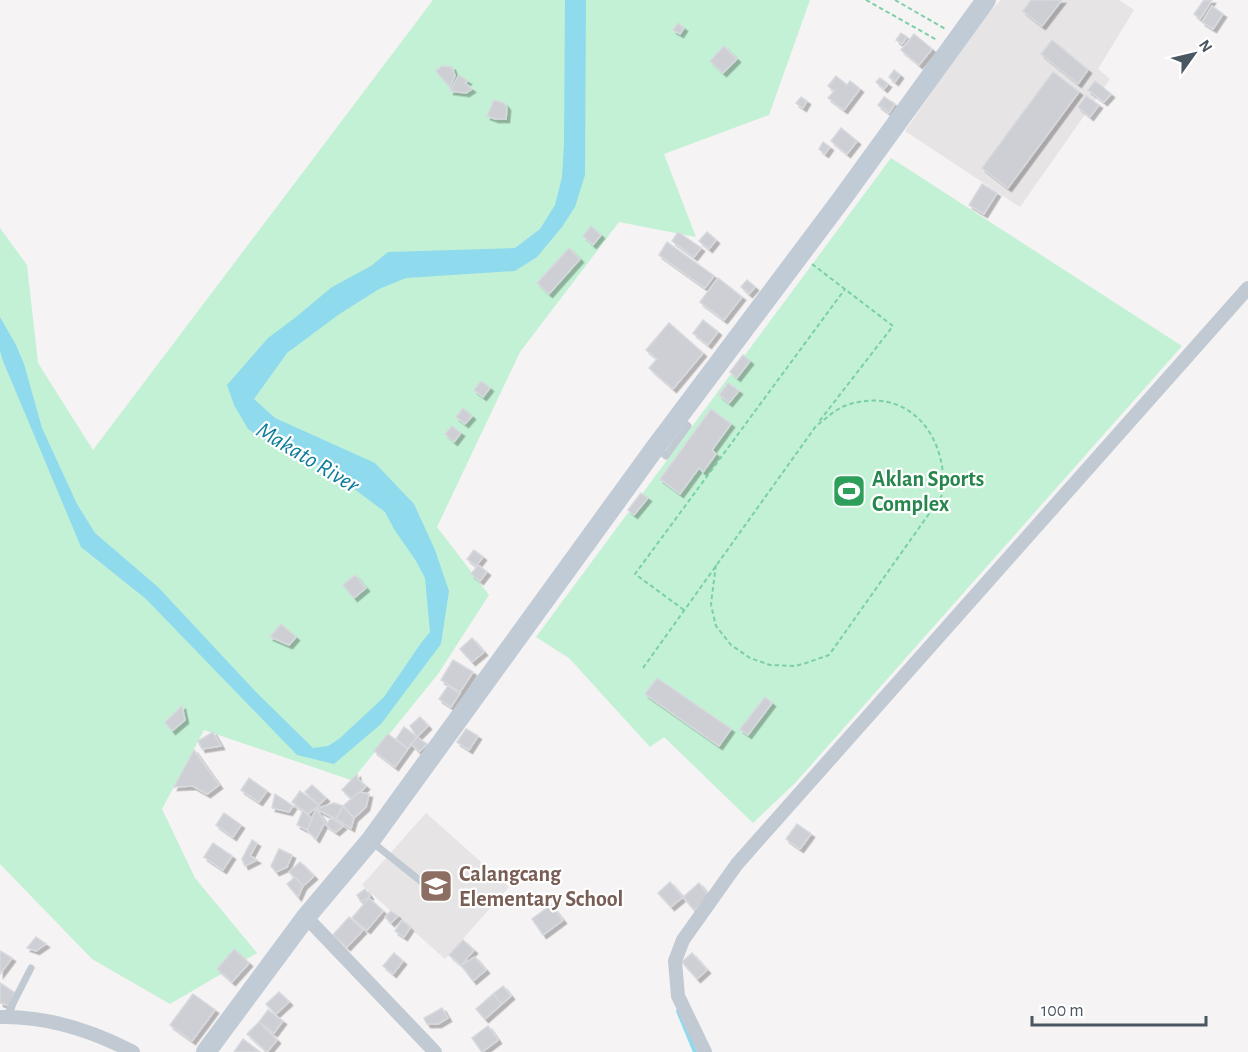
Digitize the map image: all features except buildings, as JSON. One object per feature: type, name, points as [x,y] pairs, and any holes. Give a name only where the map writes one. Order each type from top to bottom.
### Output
[{"type":"street","points":[[206,1052],[306,917],[370,841],[655,448],[841,200],[986,0]]},
{"type":"street","points":[[705,1052],[678,996],[675,961],[683,940],[737,864],[1248,288]]},
{"type":"street","points":[[306,917],[435,1052]]},
{"type":"street","points":[[3,1017],[55,1021],[111,1040],[133,1052]]},
{"type":"lane","points":[[370,841],[433,891]]},
{"type":"lane","points":[[3,1017],[31,968]]},
{"type":"path","points":[[866,0],[954,42]]},
{"type":"path","points":[[895,0],[954,42]]},
{"type":"path","points":[[643,668],[816,426],[893,326],[805,259]]},
{"type":"path","points":[[684,610],[635,574],[845,289]]},
{"type":"path","points":[[716,564],[712,580],[711,604],[716,626],[731,645],[750,658],[770,665],[795,666],[829,656],[940,502],[944,475],[940,453],[933,434],[918,418],[889,402],[872,401],[845,406],[816,426]]},
{"type":"shaded area","points":[[1001,0],[1119,0],[1134,10],[1098,69],[1110,79],[1020,207],[905,131],[979,23]]},
{"type":"shaded area","name":"Calangcang Elementary School","points":[[426,813],[509,887],[445,959],[362,885]]},
{"type":"green space","points":[[433,0],[810,0],[769,115],[664,154],[696,237],[619,222],[520,352],[437,527],[489,595],[438,674],[357,774],[351,780],[204,730],[162,809],[195,878],[257,953],[170,1004],[92,959],[0,864],[0,228],[27,265],[38,363],[93,450]]},
{"type":"green space","name":"Aklan Sports Complex","points":[[891,158],[1182,346],[796,782],[753,823],[664,737],[650,747],[569,658],[536,637]]},
{"type":"water","name":"Makato River","points":[[565,0],[586,0],[585,175],[575,207],[562,227],[537,257],[515,271],[406,278],[379,289],[338,315],[287,353],[254,399],[275,418],[375,463],[414,504],[435,550],[449,591],[441,644],[381,724],[334,764],[297,755],[146,599],[81,547],[3,361],[0,351],[0,317],[24,364],[42,428],[77,504],[95,533],[158,587],[257,693],[313,748],[328,746],[339,739],[384,697],[430,632],[425,578],[385,512],[345,482],[301,455],[270,444],[248,429],[234,405],[227,385],[268,338],[332,287],[371,266],[388,252],[515,248],[540,229],[555,205],[562,177]]},
{"type":"waterway","points":[[678,1011],[695,1052]]},
{"type":"place","name":"Aklan Sports Complex","points":[[849,491]]},
{"type":"place","name":"Calangcang Elementary School","points":[[436,886]]}]
